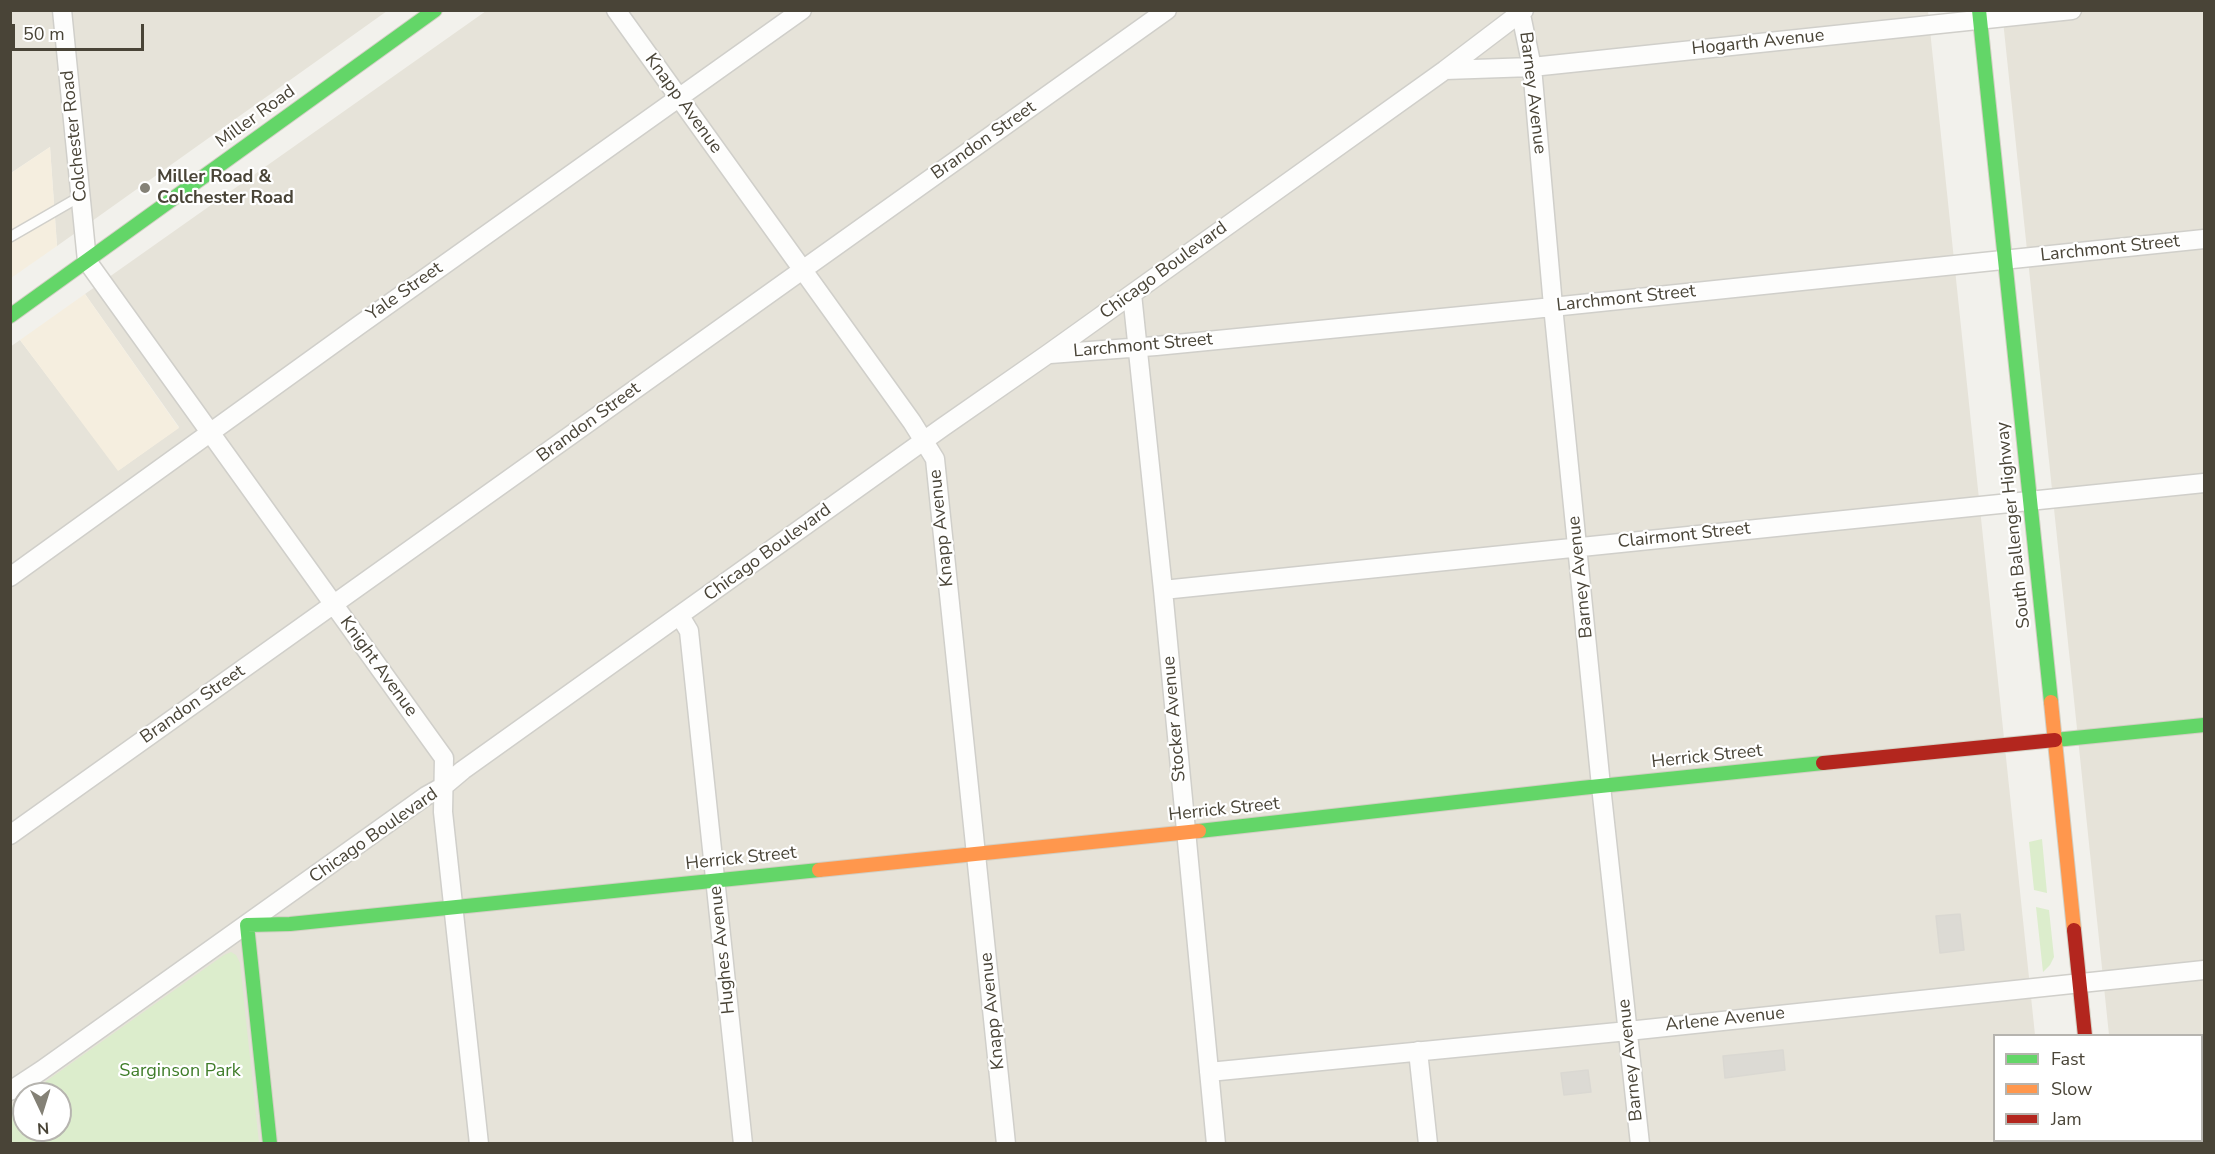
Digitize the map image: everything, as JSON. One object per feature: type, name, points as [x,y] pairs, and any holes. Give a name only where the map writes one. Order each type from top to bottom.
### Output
[{"type":"street","name":"Colchester Road","points":[[62,10],[87,261]]},
{"type":"street","name":"Miller Road","points":[[12,312],[87,261],[435,10]]},
{"type":"street","name":"Knapp Avenue","points":[[616,10],[925,441],[935,459],[1006,1143]]},
{"type":"street","name":"Yale Street","points":[[10,577],[802,10]]},
{"type":"street","name":"Brandon Street","points":[[10,835],[1167,10]]},
{"type":"street","name":"Hogarth Avenue","points":[[1444,70],[1532,67],[1980,15],[2072,10]]},
{"type":"street","name":"Barney Avenue","points":[[1522,11],[1532,67],[1553,306],[1579,547],[1601,786],[1641,1143]]},
{"type":"street","name":"Chicago Boulevard","points":[[13,1082],[42,1070],[426,796],[444,786],[1444,70],[1522,11]]},
{"type":"street","name":"South Ballenger Highway","points":[[1980,15],[2085,1034]]},
{"type":"street","name":"Larchmont Street","points":[[1048,354],[1137,348],[2205,239]]},
{"type":"street","name":"Knight Avenue","points":[[87,261],[444,758],[443,812],[479,1143]]},
{"type":"street","name":"Stocker Avenue","points":[[1132,294],[1216,1143]]},
{"type":"street","name":"Clairmont Street","points":[[1163,591],[2205,483]]},
{"type":"street","name":"Hughes Avenue","points":[[680,616],[689,631],[743,1143]]},
{"type":"street","name":"Herrick Street","points":[[247,925],[290,924],[1186,833],[1601,786],[2205,725]]},
{"type":"street","points":[[247,925],[270,1143]]},
{"type":"street","name":"Arlene Avenue","points":[[1209,1072],[1628,1031],[2205,970]]},
{"type":"street","points":[[1418,1051],[1428,1143]]},
{"type":"lane","points":[[10,237],[81,196]]},
{"type":"shaded area","points":[[11,11],[387,11],[57,246],[50,147],[11,173]]},
{"type":"shaded area","points":[[486,11],[1928,11],[2035,1034],[1993,1034],[1993,1142],[2047,1143],[11,1143],[10,347],[20,340],[119,470],[179,427],[85,294]]},
{"type":"shaded area","points":[[2002,11],[2204,11],[2204,1143],[2120,1143],[2203,1142],[2203,1034],[2109,1034]]},
{"type":"shaded area","points":[[50,147],[57,246],[11,278],[11,173]]},
{"type":"shaded area","points":[[85,294],[179,428],[118,471],[20,340]]},
{"type":"green space","points":[[2042,839],[2047,893],[2034,890],[2029,842]]},
{"type":"green space","points":[[2036,907],[2049,910],[2054,957],[2043,972]]},
{"type":"green space","name":"Sarginson Park","points":[[231,952],[236,955],[240,963],[259,1143],[11,1143],[10,1107],[12,1106],[12,1142],[72,1142],[72,1082],[45,1082]]},
{"type":"building","points":[[1960,914],[1964,950],[1940,953],[1936,916]]},
{"type":"building","points":[[1783,1050],[1785,1070],[1725,1078],[1723,1056]]},
{"type":"building","points":[[1588,1070],[1591,1092],[1564,1095],[1561,1073]]},
{"type":"traffic: fast","points":[[10,316],[435,10]]},
{"type":"traffic: fast","points":[[1979,10],[2051,702]]},
{"type":"traffic: fast","points":[[2055,740],[2204,725]]},
{"type":"traffic: fast","points":[[1199,831],[1823,763]]},
{"type":"traffic: fast","points":[[270,1144],[247,925],[290,924],[819,870]]},
{"type":"traffic: slow","points":[[2051,702],[2074,930]]},
{"type":"traffic: slow","points":[[819,870],[1199,831]]},
{"type":"traffic: jam","points":[[1823,763],[2055,740]]},
{"type":"traffic: jam","points":[[2074,930],[2085,1034]]},
{"type":"place","name":"Miller Road & Colchester Road","points":[[145,188]]}]
